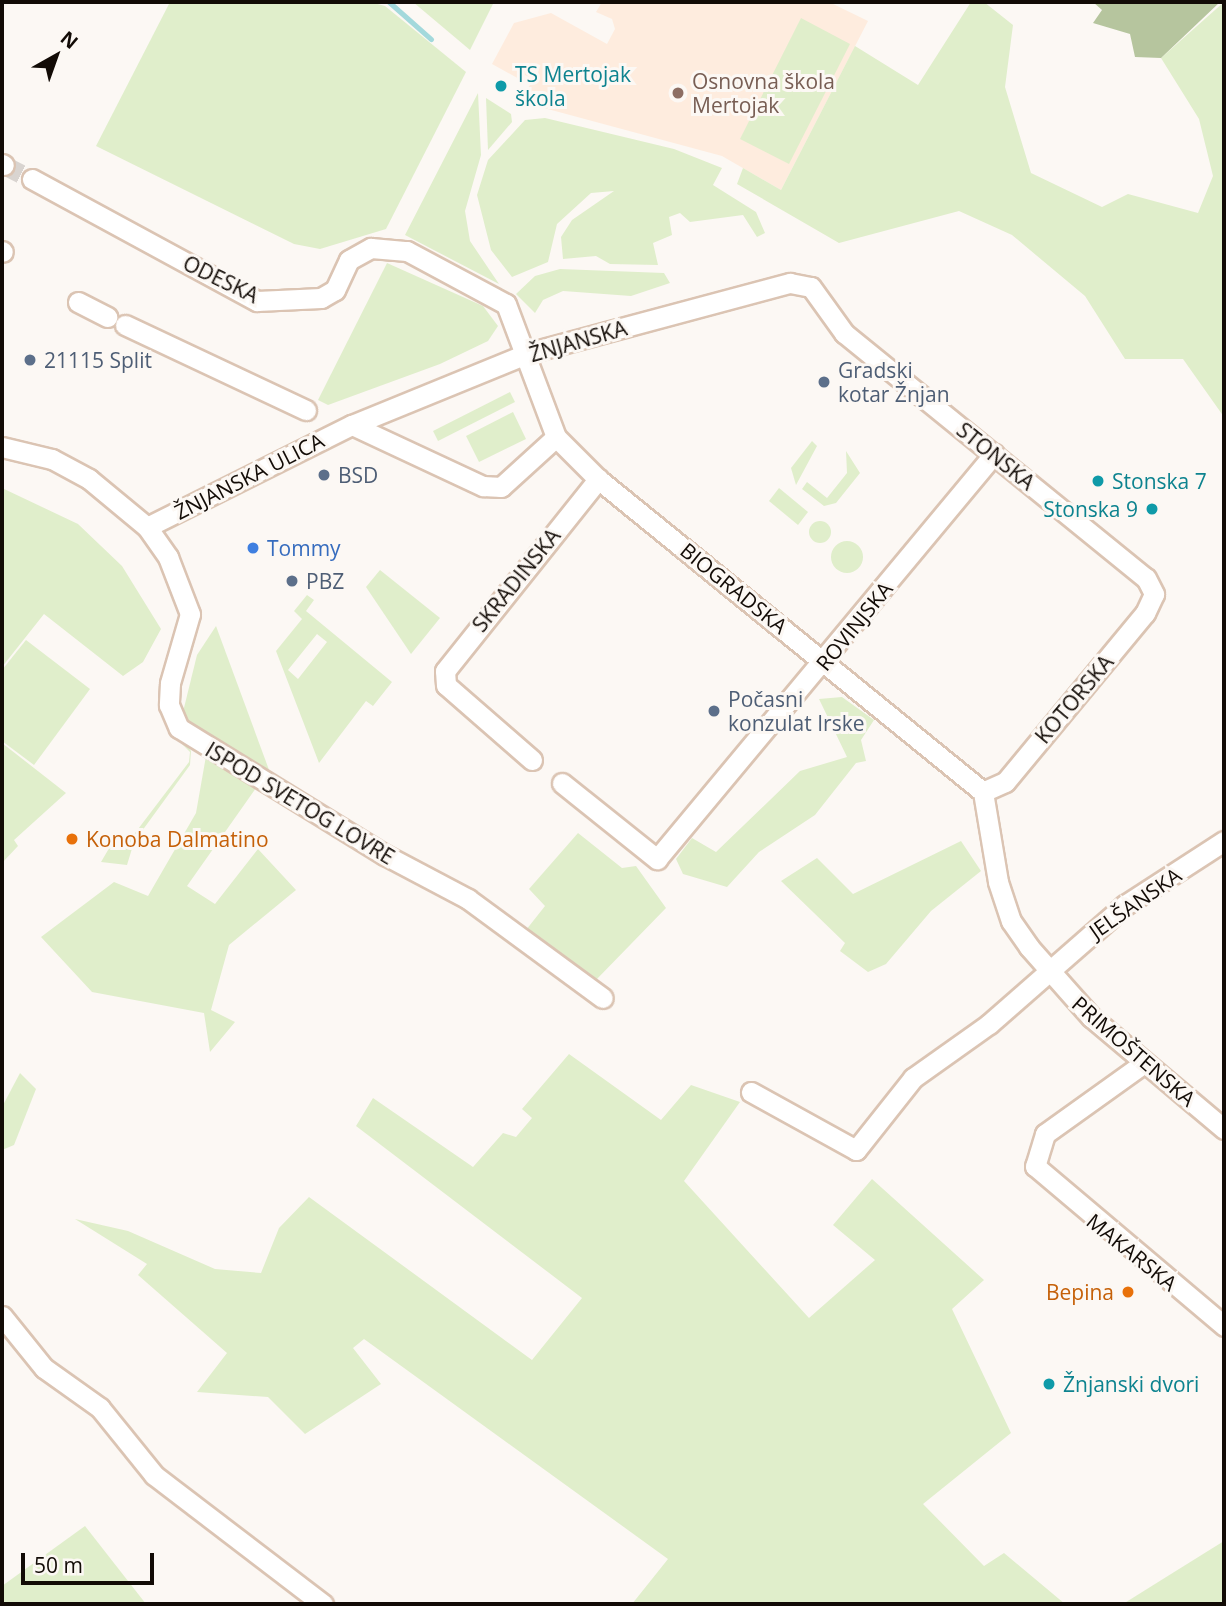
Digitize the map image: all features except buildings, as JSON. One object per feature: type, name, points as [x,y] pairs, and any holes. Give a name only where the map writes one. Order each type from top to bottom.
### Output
[{"type":"street","name":"ODESKA","points":[[32,179],[257,301],[321,298],[335,290],[349,260],[371,248],[407,251],[506,304],[528,354]]},
{"type":"street","name":"ŽNJANSKA","points":[[352,425],[528,354],[790,284],[811,287]]},
{"type":"street","name":"STONSKA","points":[[811,287],[844,333],[1146,578],[1154,594]]},
{"type":"street","points":[[78,302],[205,366],[306,410]]},
{"type":"street","name":"BIOGRADSKA","points":[[528,354],[556,436],[598,479],[983,792]]},
{"type":"street","points":[[352,425],[483,486],[501,487],[556,436]]},
{"type":"street","name":"ŽNJANSKA ULICA","points":[[148,527],[352,425]]},
{"type":"street","points":[[2,447],[52,459],[89,479],[148,527]]},
{"type":"street","name":"ROVINJSKA","points":[[562,783],[657,859],[824,662],[994,454]]},
{"type":"street","name":"SKRADINSKA","points":[[531,760],[446,685],[451,662],[598,479]]},
{"type":"street","name":"ISPOD SVETOG LOVRE","points":[[148,527],[188,599],[190,633],[169,705],[179,728],[385,855],[468,899],[603,998]]},
{"type":"street","name":"KOTORSKA","points":[[983,792],[1006,782],[1145,613],[1154,594]]},
{"type":"street","name":"PRIMOŠTENSKA","points":[[983,792],[1011,921],[1048,969],[1144,1063],[1224,1129]]},
{"type":"street","name":"JELŠANSKA","points":[[751,1092],[856,1150],[913,1078],[989,1024],[1048,969],[1125,905],[1224,841]]},
{"type":"street","name":"MAKARSKA","points":[[1144,1063],[1045,1134],[1035,1156],[1040,1175],[1224,1326]]},
{"type":"street","points":[[2,1316],[44,1368],[100,1408],[154,1475],[323,1604]]},
{"type":"shaded area","name":"Osnovna škola Mertojak","points":[[602,2],[829,2],[868,21],[781,190],[722,156],[518,101],[530,85],[492,64],[514,23],[551,13],[607,44],[615,29],[612,19],[596,12]]},
{"type":"green space","points":[[170,2],[370,2],[385,6],[466,72],[386,229],[320,249],[294,244],[96,146]]},
{"type":"green space","points":[[413,2],[494,2],[470,50]]},
{"type":"green space","points":[[971,2],[984,2],[1013,25],[1005,87],[1031,173],[1102,207],[1128,194],[1198,213],[1213,176],[1199,119],[1161,58],[1224,2],[1224,417],[1183,359],[1125,359],[1085,296],[1012,235],[959,211],[839,243],[737,184],[743,168],[781,190],[855,46],[918,85]]},
{"type":"green space","points":[[1093,2],[1220,2],[1161,58],[1135,57],[1130,34],[1093,23],[1102,10]]},
{"type":"green space","points":[[801,18],[850,44],[789,164],[740,139]]},
{"type":"green space","points":[[478,93],[481,155],[465,211],[470,241],[499,284],[405,235]]},
{"type":"green space","points":[[486,98],[511,114],[512,122],[488,150]]},
{"type":"green space","points":[[545,118],[674,149],[722,168],[713,185],[756,212],[765,233],[757,237],[743,215],[690,222],[680,213],[669,217],[672,235],[653,243],[658,265],[610,264],[596,256],[563,259],[561,237],[572,220],[614,191],[591,193],[557,224],[548,262],[512,277],[491,250],[477,195],[488,160],[525,120]]},
{"type":"green space","points":[[387,263],[483,306],[498,326],[488,341],[440,364],[328,405],[318,400]]},
{"type":"green space","points":[[560,269],[664,273],[670,283],[631,296],[563,291],[543,300],[535,313],[516,294],[535,276]]},
{"type":"green space","points":[[510,392],[515,402],[438,441],[433,431]]},
{"type":"green space","points":[[513,412],[526,439],[479,462],[466,436]]},
{"type":"green space","points":[[812,441],[817,446],[796,485],[791,468]]},
{"type":"green space","points":[[846,451],[860,473],[836,503],[824,506],[802,489],[807,482],[827,498],[847,473]]},
{"type":"green space","points":[[2,488],[78,524],[122,566],[161,629],[143,662],[123,676],[44,614],[2,667]]},
{"type":"green space","points":[[779,488],[808,512],[798,525],[769,501]]},
{"type":"green space","points":[[816,521],[824,521],[831,528],[831,536],[824,543],[816,543],[809,536],[809,528]]},
{"type":"green space","points":[[847,541],[858,546],[863,557],[858,568],[847,573],[836,568],[831,557],[836,546]]},
{"type":"green space","points":[[380,570],[440,618],[411,654],[366,587]]},
{"type":"green space","points":[[307,595],[314,600],[306,611],[392,682],[373,706],[366,701],[319,763],[276,651],[302,619],[294,611]],"holes":[[[317,634],[327,642],[298,679],[288,670]]]},
{"type":"green space","points":[[216,626],[272,778],[181,720],[197,655]]},
{"type":"green space","points":[[26,640],[90,689],[34,765],[2,741],[2,670]]},
{"type":"green space","points":[[842,697],[874,720],[861,740],[866,761],[856,763],[815,815],[759,852],[727,887],[683,874],[676,859],[692,838],[716,852],[800,771],[847,757],[819,699]]},
{"type":"green space","points":[[179,734],[191,751],[190,765],[134,842],[127,865],[101,862],[118,833],[132,837],[189,762],[190,752],[174,736]]},
{"type":"green space","points":[[2,743],[66,793],[14,840],[18,846],[2,863]]},
{"type":"green space","points":[[206,756],[256,788],[187,886],[215,904],[258,849],[296,890],[229,945],[211,1010],[235,1022],[210,1052],[204,1013],[92,992],[41,937],[114,882],[148,896],[196,813]]},
{"type":"green space","points":[[578,833],[622,868],[636,866],[666,908],[595,981],[526,930],[545,906],[529,889]]},
{"type":"green space","points":[[961,841],[981,871],[931,911],[886,964],[868,972],[840,951],[845,943],[781,881],[817,858],[853,894]]},
{"type":"green space","points":[[569,1054],[661,1120],[691,1085],[740,1102],[684,1181],[809,1318],[875,1260],[833,1225],[872,1179],[984,1280],[952,1309],[1011,1433],[923,1504],[984,1566],[1004,1553],[1065,1604],[632,1604],[668,1559],[364,1339],[353,1348],[381,1384],[305,1434],[268,1397],[197,1392],[227,1353],[138,1275],[147,1264],[75,1219],[128,1231],[215,1269],[261,1273],[279,1228],[309,1197],[532,1360],[582,1298],[356,1126],[373,1098],[473,1167],[503,1133],[516,1137],[532,1118],[522,1109]]},
{"type":"green space","points":[[20,1073],[36,1089],[14,1145],[2,1150],[2,1107]]},
{"type":"green space","points":[[85,1526],[146,1604],[2,1604],[2,1586]]},
{"type":"green space","points":[[1224,1541],[1224,1604],[1123,1604],[1171,1574]]},
{"type":"waterway","points":[[389,2],[431,39]]},
{"type":"tunnel","points":[[4,165],[32,179]]},
{"type":"place","name":"TS Mertojak škola","points":[[501,86]]},
{"type":"place","name":"Osnovna škola Mertojak","points":[[678,93]]},
{"type":"place","name":"21115 Split","points":[[30,360]]},
{"type":"place","name":"Gradski kotar Žnjan","points":[[824,382]]},
{"type":"place","name":"BSD","points":[[324,475]]},
{"type":"place","name":"Stonska 7","points":[[1098,481]]},
{"type":"place","name":"Stonska 9","points":[[1152,509]]},
{"type":"place","name":"Tommy","points":[[253,548]]},
{"type":"place","name":"PBZ","points":[[292,581]]},
{"type":"place","name":"Počasni konzulat Irske","points":[[714,711]]},
{"type":"place","name":"Konoba Dalmatino","points":[[72,839]]},
{"type":"place","name":"Bepina","points":[[1128,1292]]},
{"type":"place","name":"Žnjanski dvori","points":[[1049,1384]]}]
